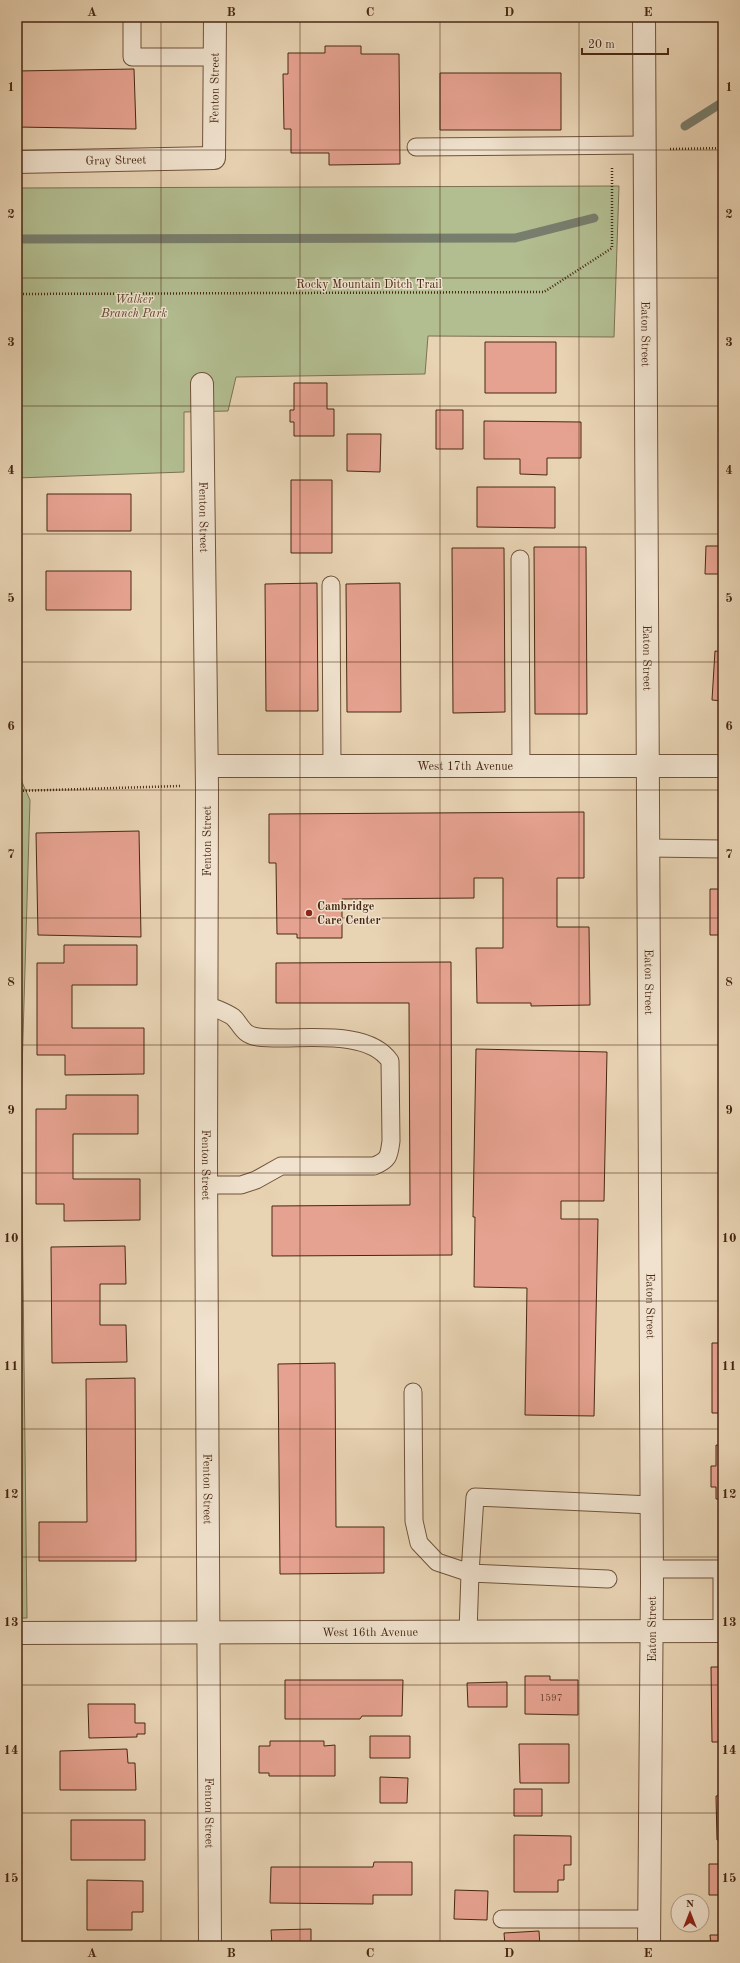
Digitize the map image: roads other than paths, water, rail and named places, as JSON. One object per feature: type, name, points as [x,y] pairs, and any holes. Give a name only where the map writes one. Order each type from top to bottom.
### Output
[{"type":"street","name":"Fenton Street","points":[[214,158],[215,17]]},
{"type":"street","name":"Eaton Street","points":[[644,17],[653,147],[648,766],[652,1632],[649,1946]]},
{"type":"street","name":"Gray Street","points":[[17,162],[214,158]]},
{"type":"street","name":"Fenton Street","points":[[202,384],[207,766],[210,1946]]},
{"type":"street","name":"West 17th Avenue","points":[[207,766],[723,766]]},
{"type":"street","name":"West 16th Avenue","points":[[17,1633],[723,1631]]},
{"type":"lane","points":[[132,17],[132,57],[215,57]]},
{"type":"lane","points":[[416,147],[653,147]]},
{"type":"lane","points":[[520,559],[521,766]]},
{"type":"lane","points":[[330,585],[332,766]]},
{"type":"lane","points":[[649,848],[723,849]]},
{"type":"lane","points":[[207,1185],[240,1185],[256,1180],[281,1166],[374,1166],[385,1162],[390,1154],[391,1141],[390,1061],[384,1052],[352,1040],[256,1037],[241,1029],[233,1017],[208,1005]]},
{"type":"lane","points":[[413,1392],[414,1522],[419,1543],[437,1562],[470,1573],[608,1579]]},
{"type":"lane","points":[[468,1632],[475,1497],[651,1505]]},
{"type":"lane","points":[[651,1569],[723,1569],[723,1631]]},
{"type":"lane","points":[[502,1918],[649,1920]]},
{"type":"waterway","points":[[685,126],[723,102]]},
{"type":"waterway","points":[[17,239],[515,238],[594,218]]},
{"type":"place","name":"Cambridge Care Center","points":[[309,913]]},
{"type":"park label","name":"Walker Branch Park","points":[[134,306]]}]
